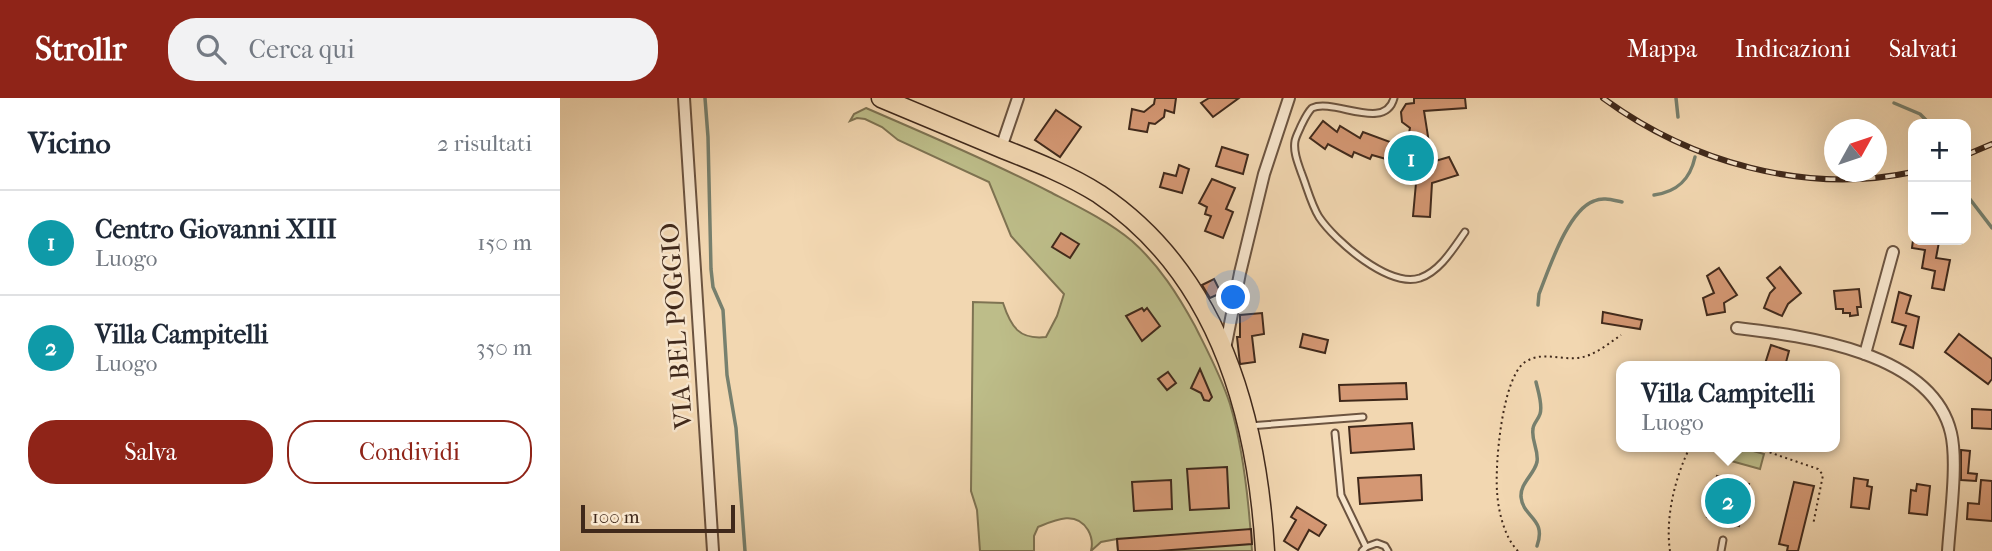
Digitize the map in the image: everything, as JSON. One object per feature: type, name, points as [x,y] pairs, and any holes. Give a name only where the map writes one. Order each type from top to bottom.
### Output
[{"type":"main road","points":[[881,98],[1063,174],[1107,200],[1140,226],[1188,277],[1214,324],[1249,426],[1260,487],[1265,551]]},
{"type":"street","name":"VIA BEL POGGIO","points":[[684,98],[713,551]]},
{"type":"street","points":[[1001,148],[1018,98]]},
{"type":"street","points":[[1225,351],[1261,187],[1289,98]]},
{"type":"street","points":[[1865,354],[1893,253]]},
{"type":"street","points":[[1737,328],[1808,338],[1865,354],[1922,385],[1947,422],[1953,449],[1948,551]]},
{"type":"lane","points":[[1394,98],[1391,108],[1383,112],[1320,106],[1313,108],[1307,116],[1294,148],[1319,217],[1344,243],[1374,267],[1395,278],[1420,278],[1430,272],[1444,261],[1465,232]]},
{"type":"lane","points":[[1249,426],[1363,418]]},
{"type":"lane","points":[[1335,433],[1341,495],[1364,549],[1377,542],[1388,551]]},
{"type":"lane","points":[[1721,551],[1723,540]]},
{"type":"path","points":[[1518,551],[1511,545],[1496,491],[1504,404],[1514,374],[1525,362],[1541,356],[1579,358],[1595,353],[1621,335]]},
{"type":"path","points":[[1670,551],[1668,525],[1679,477],[1688,452]]},
{"type":"path","points":[[1769,452],[1818,469],[1823,475],[1814,525]]},
{"type":"green space","points":[[866,108],[982,159],[1081,208],[1123,234],[1151,260],[1189,314],[1226,394],[1242,458],[1252,551],[1118,551],[1117,539],[1101,542],[1091,551],[1092,543],[1088,530],[1078,520],[1065,518],[1038,527],[1034,536],[1034,551],[980,551],[977,510],[971,491],[973,302],[1003,303],[1017,330],[1029,336],[1046,337],[1064,294],[1011,236],[989,182],[898,140],[882,127],[865,119],[850,121],[854,114]]},
{"type":"green space","points":[[1726,452],[1764,454],[1760,469],[1724,459]]},
{"type":"building","points":[[1155,98],[1176,98],[1174,113],[1165,110],[1164,117],[1155,124],[1149,123],[1147,132],[1129,129],[1132,109],[1144,112],[1154,104]]},
{"type":"building","points":[[1209,98],[1239,98],[1213,117],[1201,103]]},
{"type":"building","points":[[1414,98],[1465,98],[1466,108],[1424,111],[1432,162],[1449,157],[1458,175],[1432,183],[1430,217],[1413,216],[1416,183],[1402,182],[1403,163],[1387,156],[1386,159],[1372,155],[1370,159],[1354,152],[1352,157],[1328,144],[1325,149],[1310,138],[1323,121],[1337,132],[1340,126],[1360,138],[1363,132],[1406,148],[1410,128],[1402,122],[1401,112],[1406,104],[1414,103]]},
{"type":"building","points":[[1056,110],[1081,127],[1060,157],[1035,140]]},
{"type":"building","points":[[1222,147],[1248,155],[1243,174],[1216,166]]},
{"type":"building","points":[[1179,165],[1189,169],[1182,193],[1160,187],[1164,173],[1176,176]]},
{"type":"building","points":[[1212,179],[1235,188],[1226,209],[1233,212],[1223,238],[1205,231],[1211,216],[1205,214],[1207,207],[1199,203]]},
{"type":"building","points":[[1061,233],[1079,244],[1070,258],[1052,247]]},
{"type":"building","points":[[1912,245],[1938,245],[1936,258],[1950,260],[1944,290],[1932,288],[1935,271],[1922,268],[1925,250],[1912,248]]},
{"type":"building","points":[[1780,267],[1801,293],[1788,304],[1782,316],[1764,308],[1775,288],[1767,278]]},
{"type":"building","points":[[1719,268],[1737,295],[1724,303],[1725,312],[1707,315],[1703,298],[1714,293],[1707,276]]},
{"type":"building","points":[[1214,279],[1221,293],[1210,298],[1202,285]]},
{"type":"building","points":[[1859,289],[1861,307],[1857,307],[1858,315],[1850,316],[1850,313],[1843,313],[1843,309],[1836,309],[1834,291]]},
{"type":"building","points":[[1899,292],[1911,296],[1906,313],[1919,317],[1913,348],[1900,344],[1906,326],[1892,322]]},
{"type":"building","points":[[1142,308],[1144,311],[1147,308],[1160,326],[1142,341],[1126,316]]},
{"type":"building","points":[[1603,312],[1642,320],[1640,329],[1602,323]]},
{"type":"building","points":[[1262,313],[1264,334],[1252,336],[1255,362],[1240,364],[1237,337],[1240,337],[1240,315]]},
{"type":"building","points":[[1303,334],[1328,340],[1325,353],[1300,347]]},
{"type":"building","points":[[1959,334],[1992,359],[1992,379],[1988,384],[1945,352]]},
{"type":"building","points":[[1771,345],[1789,351],[1786,361],[1766,361]]},
{"type":"building","points":[[1200,369],[1212,397],[1209,401],[1204,400],[1201,393],[1191,388]]},
{"type":"building","points":[[1168,372],[1176,383],[1167,390],[1158,379]]},
{"type":"building","points":[[1406,383],[1407,399],[1340,401],[1339,385]]},
{"type":"building","points":[[1972,409],[1992,410],[1992,429],[1972,428]]},
{"type":"building","points":[[1412,423],[1414,449],[1351,453],[1349,427]]},
{"type":"building","points":[[1961,450],[1970,451],[1968,473],[1977,474],[1976,481],[1961,480]]},
{"type":"building","points":[[1227,467],[1229,508],[1190,510],[1187,469]]},
{"type":"building","points":[[1421,475],[1422,500],[1360,504],[1358,478]]},
{"type":"building","points":[[1717,476],[1749,484],[1739,526],[1707,517]]},
{"type":"building","points":[[1854,478],[1868,480],[1867,486],[1872,487],[1869,509],[1851,507]]},
{"type":"building","points":[[1171,480],[1172,509],[1134,511],[1132,482]]},
{"type":"building","points":[[1981,480],[1992,481],[1992,521],[1967,519],[1968,503],[1979,504]]},
{"type":"building","points":[[1794,482],[1814,486],[1798,551],[1787,551],[1788,546],[1779,544]]},
{"type":"building","points":[[1917,484],[1930,486],[1927,515],[1909,513],[1911,490],[1916,491]]},
{"type":"building","points":[[1297,507],[1326,525],[1319,536],[1309,530],[1298,550],[1284,541],[1296,520],[1291,517]]},
{"type":"building","points":[[1251,529],[1252,544],[1118,551],[1117,539]]},
{"type":"waterway","points":[[705,98],[711,269],[713,287],[723,310],[727,375],[736,428],[745,551]]},
{"type":"waterway","points":[[1676,98],[1678,117]]},
{"type":"waterway","points":[[1894,103],[1920,114],[1925,119]]},
{"type":"waterway","points":[[1654,195],[1681,184],[1690,172],[1695,157]]},
{"type":"waterway","points":[[1538,305],[1539,294],[1554,256],[1576,216],[1597,200],[1622,202]]},
{"type":"waterway","points":[[1971,201],[1992,228]]},
{"type":"waterway","points":[[1536,382],[1541,406],[1533,433],[1537,462],[1523,487],[1521,497],[1539,529],[1537,546]]},
{"type":"railway","points":[[1603,98],[1673,140],[1750,168],[1790,176],[1831,179],[1872,178],[1908,173]]},
{"type":"railway","points":[[1971,153],[1992,144]]},
{"type":"place","name":"Centro Giovanni XIII","points":[[1411,158]]},
{"type":"place","name":"Villa Campitelli","points":[[1728,501]]}]
